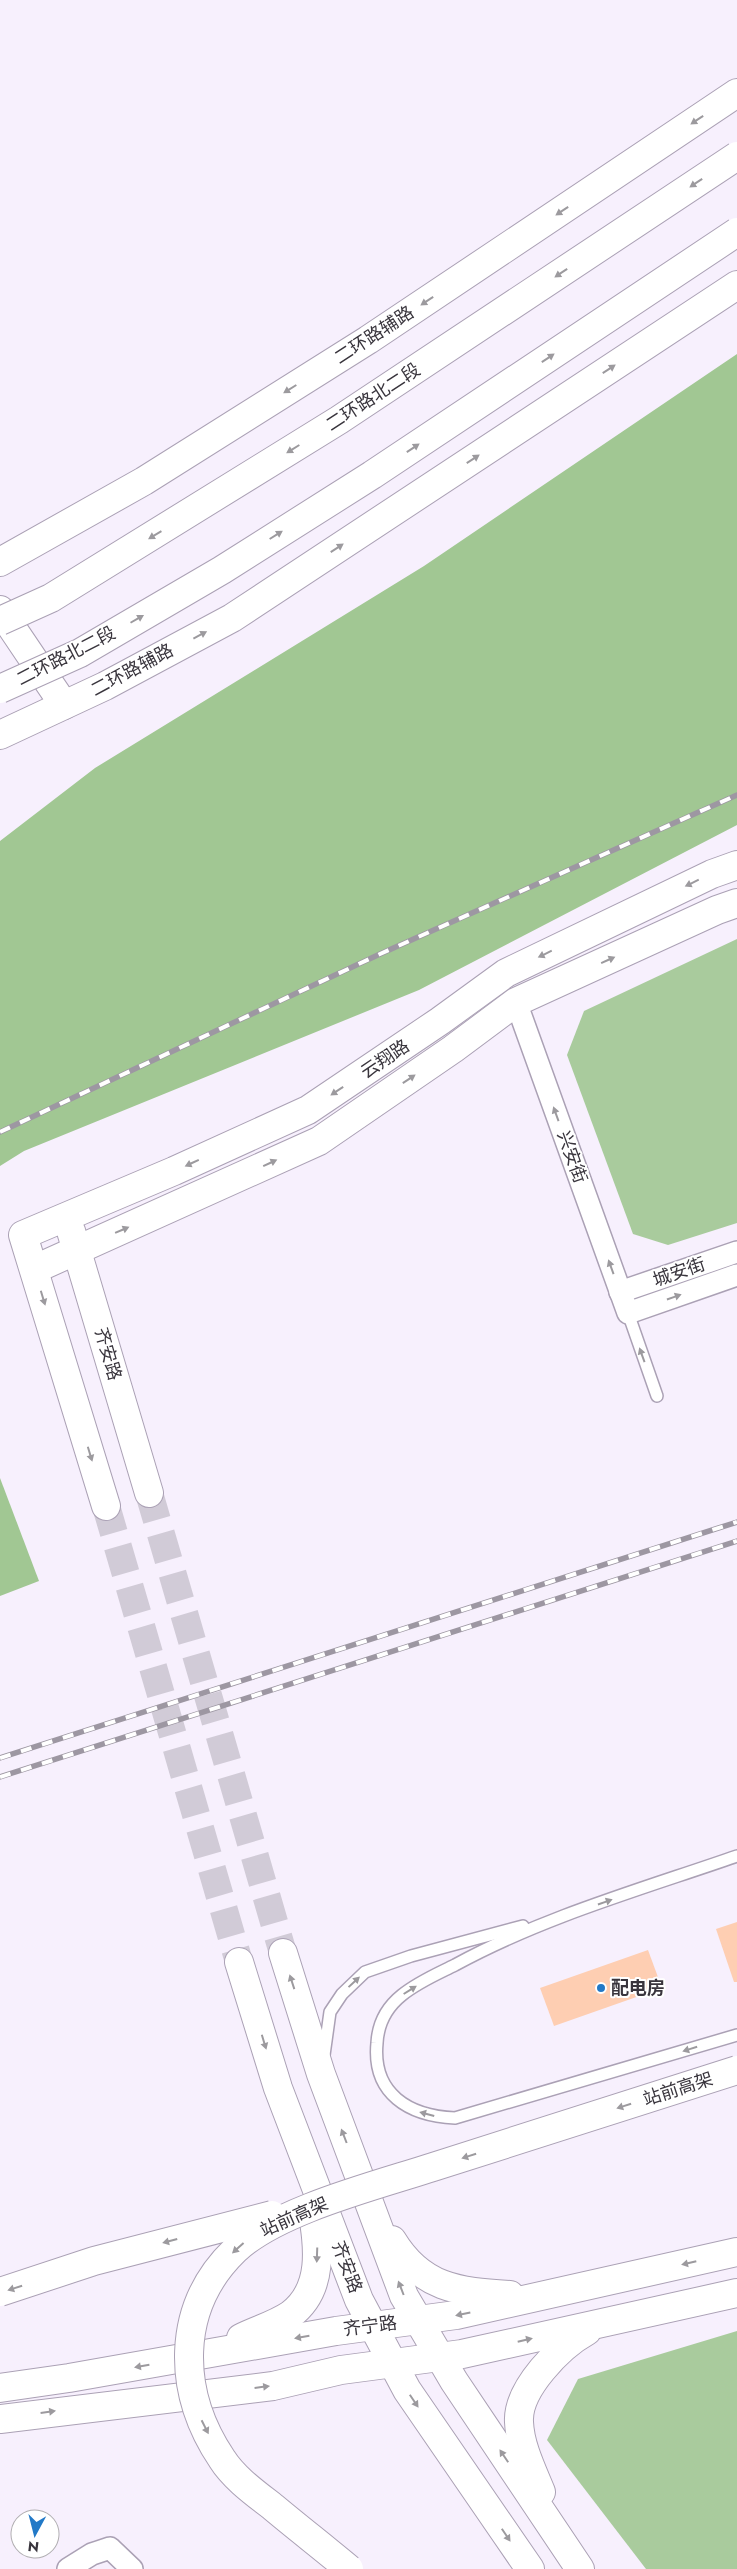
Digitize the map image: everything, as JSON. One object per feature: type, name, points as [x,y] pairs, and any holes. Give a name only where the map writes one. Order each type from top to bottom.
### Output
[{"type":"main road","name":"二环路辅路","points":[[0,562],[144,481],[368,340],[737,93]]},
{"type":"main road","name":"二环路北二段","points":[[0,621],[52,598],[323,430],[737,156]]},
{"type":"main road","name":"二环路北二段","points":[[0,689],[80,653],[222,570],[372,475],[737,232]]},
{"type":"main road","name":"二环路辅路","points":[[0,734],[105,686],[232,618],[737,285]]},
{"type":"main road","points":[[0,610],[64,705]]},
{"type":"main road","name":"云翔路","points":[[737,865],[712,874],[506,973],[440,1022],[308,1110],[174,1171],[22,1236],[35,1269],[77,1249],[186,1203],[318,1141],[454,1049],[516,1002],[717,910],[737,903]]},
{"type":"main road","name":"齐安路","points":[[66,1216],[149,1493]]},
{"type":"main road","points":[[35,1269],[106,1506]]},
{"type":"main road","points":[[283,1953],[321,2074],[402,2291],[439,2357],[580,2569]]},
{"type":"main road","name":"齐安路","points":[[239,1962],[278,2088],[359,2300],[407,2390],[530,2569]]},
{"type":"main road","name":"站前高架","points":[[350,2569],[247,2487],[222,2460],[202,2422],[190,2386],[188,2355],[193,2318],[205,2288],[224,2261],[254,2234],[336,2198],[737,2070]]},
{"type":"main road","points":[[210,2354],[290,2314],[305,2300],[312,2288],[318,2255],[304,2155]]},
{"type":"main road","points":[[0,2292],[94,2261],[336,2198]]},
{"type":"main road","points":[[370,2204],[404,2259],[426,2278],[447,2286],[469,2291],[544,2295]]},
{"type":"main road","name":"齐宁路","points":[[0,2388],[373,2326],[456,2315],[737,2252]]},
{"type":"main road","points":[[0,2419],[273,2386],[341,2370],[470,2353],[737,2293]]},
{"type":"main road","points":[[557,2535],[520,2436],[518,2420],[527,2391],[538,2376],[577,2336],[600,2324]]},
{"type":"street","name":"兴安街","points":[[516,1002],[628,1313]]},
{"type":"street","name":"城安街","points":[[620,1292],[737,1252]]},
{"type":"street","name":"城安街","points":[[628,1313],[737,1275]]},
{"type":"street","points":[[68,2569],[92,2554],[110,2548],[132,2569]]},
{"type":"lane","points":[[628,1313],[657,1396]]},
{"type":"lane","points":[[737,1856],[573,1913],[474,1954],[403,1994],[389,2007],[377,2036],[376,2056],[378,2073],[386,2088],[412,2110],[428,2115],[455,2118],[737,2035]]},
{"type":"lane","points":[[321,2074],[330,2012],[342,1994],[366,1972],[411,1956],[573,1913]]},
{"type":"green space","points":[[737,354],[737,825],[419,990],[24,1151],[0,1166],[0,841],[95,768],[424,566]]},
{"type":"green space","points":[[737,939],[737,1223],[668,1245],[633,1234],[567,1055],[584,1011]]},
{"type":"green space","points":[[0,1478],[39,1581],[0,1596]]},
{"type":"green space","points":[[737,2331],[737,2569],[646,2569],[547,2440],[578,2379]]},
{"type":"building","points":[[737,1922],[737,1982],[734,1982],[716,1929]]},
{"type":"building","name":"配电房","points":[[648,1950],[662,1988],[554,2026],[540,1988]]},
{"type":"tunnel","points":[[149,1493],[283,1953]]},
{"type":"tunnel","points":[[106,1506],[239,1962]]},
{"type":"railway","points":[[0,1132],[380,954],[737,795]]},
{"type":"railway","points":[[0,1758],[737,1522]]},
{"type":"railway","points":[[0,1777],[737,1541]]},
{"type":"place","name":"配电房","points":[[601,1988]]}]
